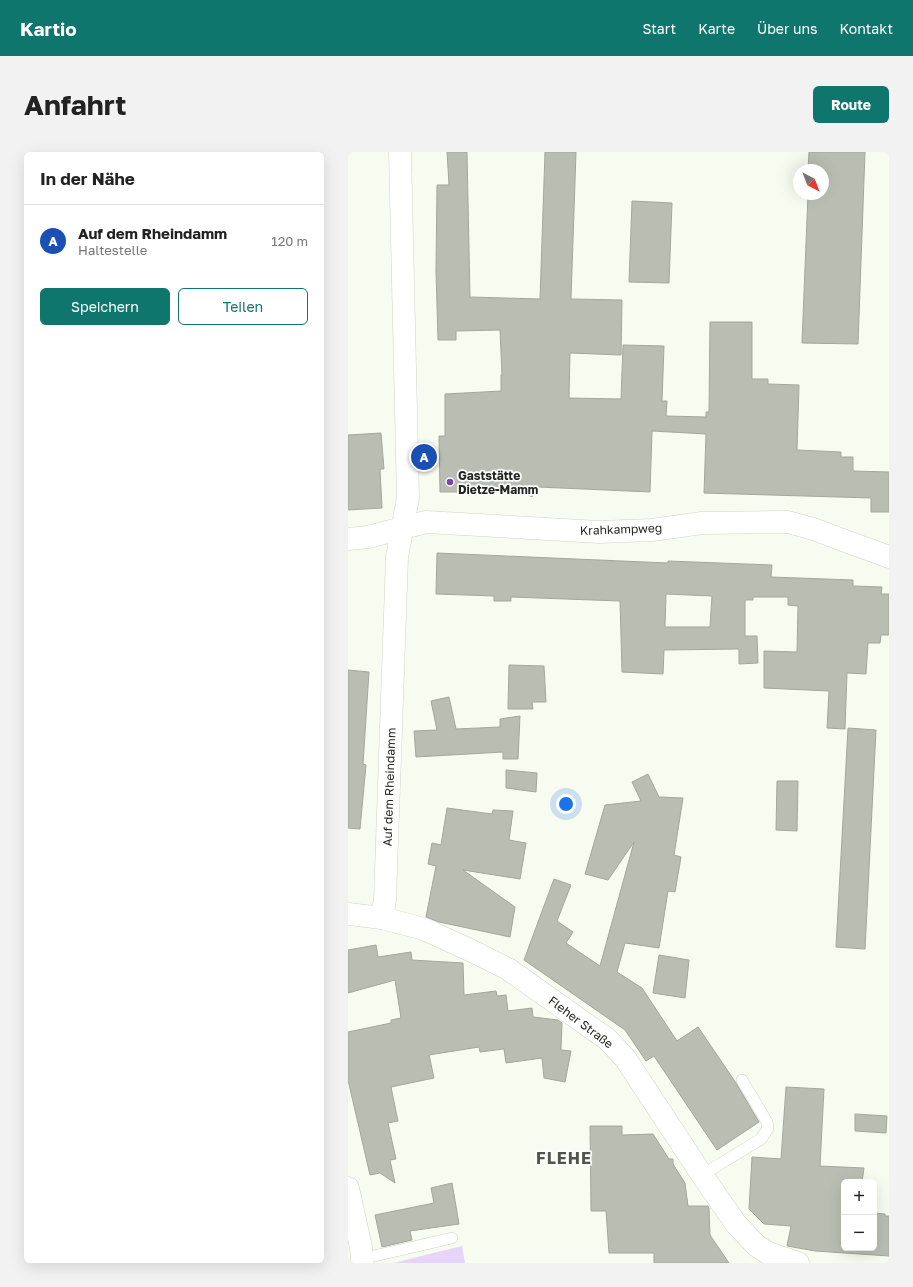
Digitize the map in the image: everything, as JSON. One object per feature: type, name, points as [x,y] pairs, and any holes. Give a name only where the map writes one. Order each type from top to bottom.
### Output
[{"type":"street","name":"Auf dem Rheindamm","points":[[382,918],[385,900],[396,557],[408,498],[400,152]]},
{"type":"street","name":"Krahkampweg","points":[[348,539],[368,537],[426,522],[599,532],[652,530],[702,523],[788,522],[889,557]]},
{"type":"street","name":"Fleher Straße","points":[[348,914],[382,918],[424,929],[508,969],[607,1039],[626,1058],[702,1175],[736,1224],[757,1246],[776,1257],[798,1263]]},
{"type":"street","points":[[348,1188],[361,1247],[361,1261]]},
{"type":"lane","points":[[702,1175],[762,1138],[768,1128],[767,1122],[742,1080]]},
{"type":"lane","points":[[361,1261],[452,1238]]},
{"type":"shaded area","points":[[462,1246],[465,1263],[393,1263]]},
{"type":"building","points":[[447,152],[467,152],[470,297],[540,299],[545,152],[576,152],[571,299],[622,300],[621,355],[570,353],[569,398],[621,399],[623,345],[664,346],[662,401],[667,401],[666,416],[706,417],[706,412],[709,412],[710,322],[752,322],[752,379],[768,379],[768,384],[799,385],[797,450],[841,452],[841,457],[853,457],[853,471],[889,472],[889,512],[871,512],[871,498],[704,493],[706,434],[652,431],[650,492],[538,487],[532,497],[523,492],[440,492],[439,436],[445,436],[445,394],[501,391],[502,375],[500,330],[456,331],[456,340],[438,340],[436,271],[437,185],[449,185]]},
{"type":"building","points":[[809,152],[865,152],[858,344],[802,343],[808,200],[829,200],[829,164],[808,164]]},
{"type":"building","points":[[632,201],[672,203],[669,283],[629,282]]},
{"type":"building","points":[[381,433],[384,469],[380,469],[382,508],[348,510],[348,435]]},
{"type":"building","points":[[437,553],[668,563],[668,561],[772,565],[771,577],[853,580],[853,586],[882,587],[881,594],[889,594],[889,635],[881,635],[880,643],[868,643],[866,674],[847,673],[845,729],[827,728],[829,691],[764,688],[764,651],[797,652],[798,606],[788,605],[788,597],[753,597],[753,600],[745,600],[745,636],[757,636],[758,663],[739,664],[739,649],[664,650],[663,674],[622,672],[620,601],[511,597],[511,601],[494,601],[494,596],[436,594]],"holes":[[[666,594],[712,596],[710,627],[665,627]]]},
{"type":"building","points":[[509,665],[544,666],[546,702],[532,702],[533,709],[508,709]]},
{"type":"building","points":[[348,670],[369,672],[363,764],[366,765],[360,829],[348,828]]},
{"type":"building","points":[[449,697],[456,729],[500,727],[500,719],[520,716],[518,759],[503,759],[503,752],[416,757],[414,731],[437,730],[431,701]]},
{"type":"building","points":[[848,728],[876,730],[865,949],[836,947]]},
{"type":"building","points":[[506,770],[537,773],[536,792],[506,788]]},
{"type":"building","points":[[648,774],[659,797],[683,798],[674,855],[681,857],[675,892],[668,891],[659,948],[625,943],[617,972],[642,988],[677,1041],[698,1027],[736,1083],[759,1122],[717,1150],[654,1056],[646,1061],[625,1030],[524,960],[554,879],[571,885],[557,921],[573,932],[566,943],[600,966],[634,842],[608,880],[585,874],[605,805],[641,801],[632,782]]},
{"type":"building","points":[[777,781],[798,781],[797,831],[776,830]]},
{"type":"building","points":[[447,808],[492,814],[493,810],[513,811],[509,840],[526,843],[520,879],[463,870],[515,907],[510,937],[439,922],[426,917],[436,866],[428,864],[432,843],[441,845]]},
{"type":"building","points":[[376,945],[378,957],[411,952],[412,960],[463,963],[464,995],[496,991],[497,996],[506,995],[508,1011],[532,1008],[533,1017],[558,1020],[562,1023],[561,1050],[571,1051],[565,1082],[544,1078],[542,1058],[506,1063],[504,1049],[480,1052],[479,1047],[429,1055],[434,1078],[391,1087],[398,1121],[388,1123],[396,1159],[390,1160],[395,1183],[380,1173],[370,1175],[348,1080],[348,1032],[391,1023],[391,1020],[401,1018],[395,980],[348,993],[348,950]]},
{"type":"building","points":[[659,955],[689,960],[685,998],[653,993]]},
{"type":"building","points":[[786,1087],[824,1089],[820,1166],[864,1168],[862,1179],[841,1179],[841,1251],[877,1251],[877,1213],[885,1214],[885,1216],[889,1216],[889,1256],[815,1251],[787,1246],[791,1226],[764,1224],[749,1209],[752,1157],[781,1159]]},
{"type":"building","points":[[855,1114],[887,1116],[886,1133],[855,1131]]},
{"type":"building","points":[[590,1126],[622,1126],[622,1135],[653,1134],[669,1159],[673,1159],[673,1164],[685,1183],[688,1206],[708,1206],[710,1235],[729,1263],[654,1263],[654,1253],[609,1253],[606,1211],[591,1211]]},
{"type":"building","points":[[452,1183],[459,1224],[410,1231],[412,1240],[382,1247],[375,1215],[434,1203],[431,1188]]},
{"type":"place","name":"Auf dem Rheindamm","points":[[424,457]]},
{"type":"place","name":"Gaststätte Dietze-Mamm","points":[[450,482]]},
{"type":"district","name":"FLEHE","points":[[564,1158]]}]
